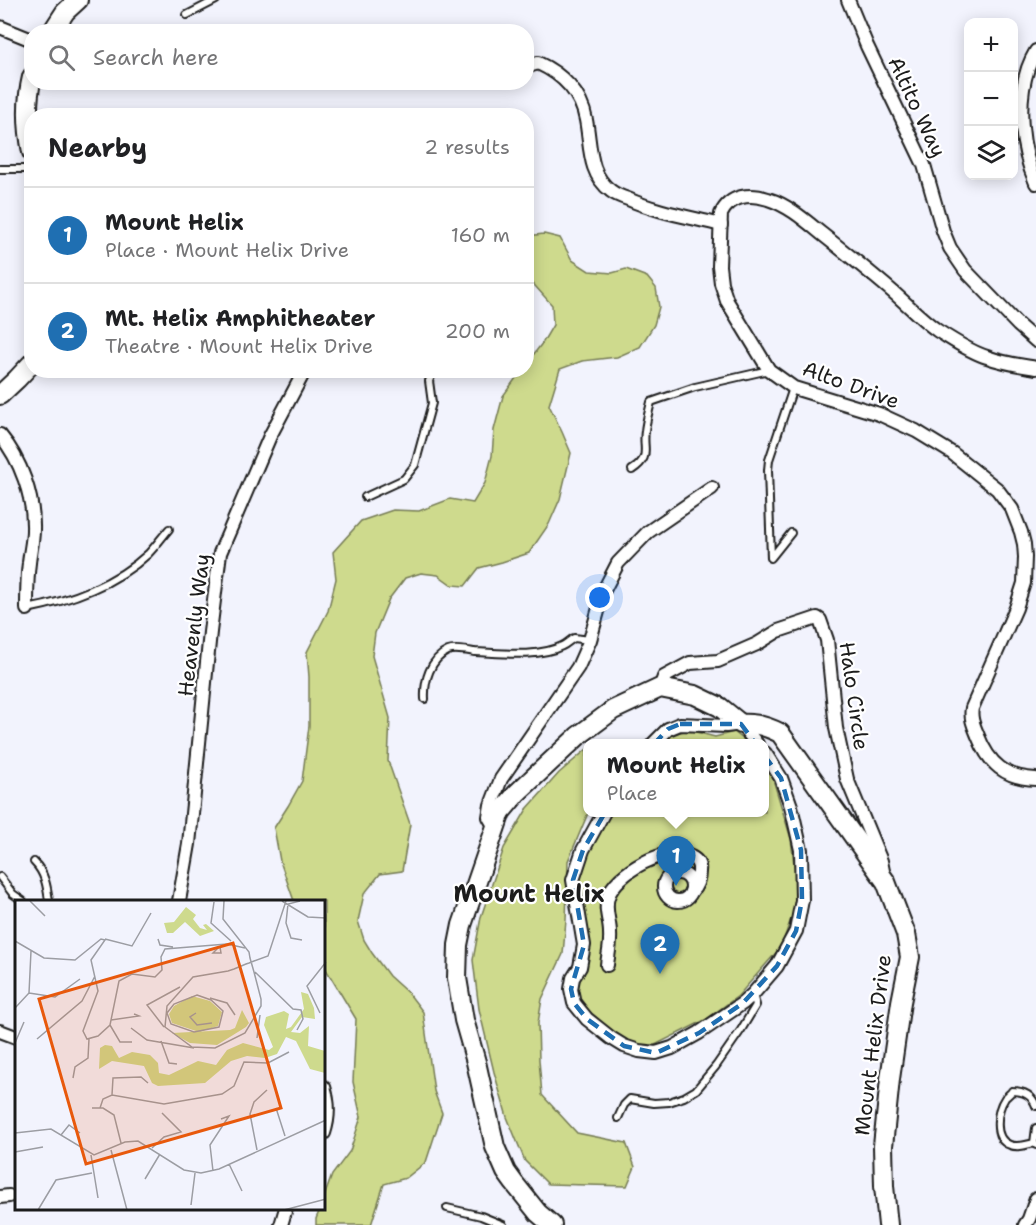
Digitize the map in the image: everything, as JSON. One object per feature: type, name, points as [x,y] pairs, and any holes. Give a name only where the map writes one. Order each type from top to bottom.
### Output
[{"type":"street","points":[[57,24],[65,12],[78,0]]},
{"type":"street","name":"Altito Way","points":[[848,0],[867,46],[924,165],[943,231],[951,248],[965,270],[1036,341]]},
{"type":"street","points":[[0,27],[24,37]]},
{"type":"street","points":[[1036,51],[1028,67],[1022,98],[1022,130],[1029,168],[1036,183]]},
{"type":"street","points":[[534,64],[538,63],[551,69],[563,78],[579,100],[586,118],[592,161],[600,180],[613,193],[640,205],[721,225]]},
{"type":"street","points":[[27,108],[30,90]]},
{"type":"street","name":"Alto Drive","points":[[1036,368],[985,357],[936,330],[879,279],[802,218],[770,199],[753,196],[737,197],[724,208],[721,214],[719,266],[721,283],[727,301],[769,370],[794,388],[879,414],[916,431],[952,453],[997,489],[1012,509],[1024,544],[1026,557],[1024,583],[1016,608],[970,716],[990,759],[1015,776],[1036,779]]},
{"type":"street","points":[[0,395],[24,372]]},
{"type":"street","name":"Heavenly Way","points":[[180,900],[189,844],[220,554],[270,436],[301,378]]},
{"type":"street","points":[[0,435],[11,448],[19,464],[32,514],[33,530],[28,566],[27,609]]},
{"type":"street","points":[[496,829],[489,817],[501,779],[579,667],[590,640],[604,590],[618,563],[648,532],[712,488]]},
{"type":"street","name":"Halo Circle","points":[[660,688],[664,677],[690,663],[718,661],[757,644],[778,631],[817,618],[820,620],[827,640],[836,728],[847,779],[881,861],[886,882]]},
{"type":"street","points":[[552,1225],[525,1199],[506,1172],[495,1146],[464,1020],[458,978],[458,945],[462,925],[501,812],[517,793],[578,736],[613,711],[660,688],[695,695],[720,707],[741,724],[753,739]]},
{"type":"street","name":"Mount Helix Drive","points":[[658,739],[668,729],[680,724],[726,726],[754,723],[770,727],[780,733],[886,882],[906,934],[910,957],[891,1068],[883,1146],[888,1225]]},
{"type":"street","points":[[602,817],[583,850],[573,880],[584,945],[580,968],[573,978],[571,989],[574,1002],[587,1019],[624,1046],[656,1053],[672,1048],[699,1033],[743,1004],[777,966],[796,931],[802,900],[801,850],[791,806],[781,778],[769,759]]},
{"type":"street","points":[[606,965],[610,934],[606,904],[612,888],[622,877],[650,859],[663,854],[679,852],[697,861],[700,870],[696,887],[691,892]]},
{"type":"street","points":[[0,1031],[15,1037]]},
{"type":"street","points":[[326,1096],[328,1110],[326,1124]]},
{"type":"street","points":[[1025,1225],[1036,1198]]},
{"type":"street","points":[[281,1225],[286,1210]]},
{"type":"lane","points":[[188,15],[216,0]]},
{"type":"lane","points":[[0,169],[24,169]]},
{"type":"lane","points":[[632,470],[640,465],[646,452],[644,433],[651,402],[695,387],[769,370]]},
{"type":"lane","points":[[365,497],[404,479],[415,465],[432,403],[430,378]]},
{"type":"lane","points":[[791,532],[771,558],[769,460],[794,388]]},
{"type":"lane","points":[[27,609],[53,604],[82,594],[127,571],[149,553],[169,529]]},
{"type":"lane","points":[[425,699],[426,680],[430,669],[437,659],[449,650],[514,653],[545,651],[564,645],[574,638],[590,640]]},
{"type":"lane","points":[[34,862],[41,869],[49,900]]},
{"type":"lane","points":[[0,877],[13,894],[22,900]]},
{"type":"lane","points":[[618,1118],[624,1105],[630,1099],[654,1103],[669,1102],[696,1090],[716,1066],[756,1005],[753,994]]},
{"type":"lane","points":[[1036,1106],[1028,1095],[1021,1091],[1012,1091],[1005,1098],[998,1118],[999,1136],[1009,1145],[1035,1144],[1036,1128]]},
{"type":"lane","points":[[447,1208],[481,1216],[503,1225]]},
{"type":"highlighted area","points":[[680,724],[741,724],[781,778],[801,850],[802,900],[796,931],[777,966],[743,1003],[699,1033],[656,1053],[624,1046],[587,1019],[574,1003],[571,989],[584,945],[573,880],[583,850],[630,770],[668,729]]},
{"type":"green space","points":[[544,234],[560,238],[572,260],[589,271],[612,273],[626,269],[647,277],[656,288],[659,307],[654,325],[640,347],[617,357],[582,361],[560,369],[549,405],[571,453],[560,499],[549,524],[529,553],[479,568],[465,586],[452,585],[438,575],[421,573],[405,578],[389,599],[375,633],[372,656],[390,718],[388,761],[410,824],[402,871],[380,874],[364,894],[358,921],[364,940],[372,953],[389,976],[410,995],[423,1012],[434,1091],[442,1113],[426,1162],[406,1178],[384,1184],[371,1225],[316,1225],[320,1210],[326,1210],[326,1192],[332,1175],[350,1151],[361,1117],[353,1082],[356,1019],[326,969],[326,900],[294,900],[280,861],[274,828],[302,781],[309,726],[307,652],[328,611],[336,579],[333,552],[361,521],[393,510],[419,511],[450,499],[473,503],[485,483],[492,456],[494,430],[503,396],[516,378],[534,378],[534,354],[553,325],[552,305],[534,285],[534,235]]},
{"type":"green space","points":[[688,730],[715,737],[734,732],[743,739],[668,739],[672,734]]},
{"type":"green space","points":[[583,752],[583,817],[586,817],[568,861],[563,954],[542,999],[538,1023],[542,1095],[577,1133],[626,1143],[635,1167],[627,1186],[548,1184],[525,1161],[507,1117],[479,1009],[473,960],[481,917],[504,848],[527,809],[559,773]]},
{"type":"green space","points":[[769,770],[791,839],[798,899],[781,947],[738,996],[705,1020],[649,1048],[631,1043],[618,1036],[589,1011],[579,997],[578,988],[587,949],[580,878],[593,841],[608,817],[769,817]]},
{"type":"place","name":"Mount Helix","points":[[676,886]]},
{"type":"place","name":"Mt. Helix Amphitheater","points":[[660,974]]},
{"type":"district","name":"Mount Helix","points":[[529,894]]}]
